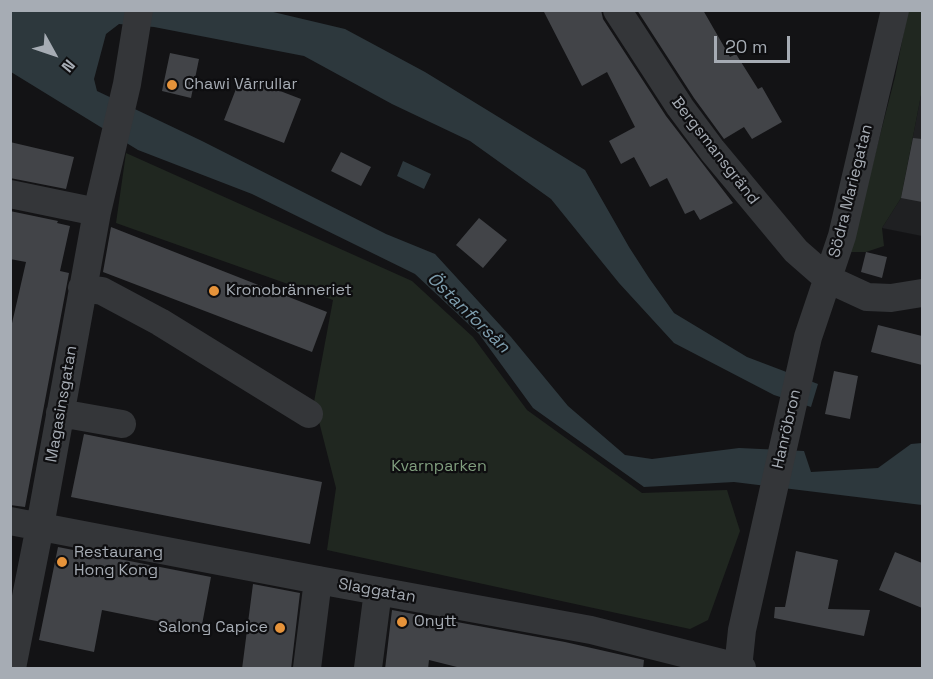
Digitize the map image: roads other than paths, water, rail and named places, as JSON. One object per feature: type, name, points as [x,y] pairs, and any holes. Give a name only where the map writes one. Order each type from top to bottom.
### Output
[{"type":"street","name":"Bergsmansgränd","points":[[617,10],[651,65],[712,150],[796,251],[828,279],[867,297],[891,298],[922,293]]},
{"type":"street","name":"Södra Mariegatan","points":[[801,369],[808,337],[847,217],[895,10]]},
{"type":"street","name":"Magasinsgatan","points":[[12,669],[82,288],[138,22]]},
{"type":"street","points":[[10,194],[97,212]]},
{"type":"street","points":[[82,288],[102,291],[160,322],[309,414]]},
{"type":"street","name":"Hanröbron","points":[[739,668],[742,630],[801,369]]},
{"type":"street","points":[[60,413],[122,424]]},
{"type":"street","name":"Slaggatan","points":[[10,521],[591,630],[739,668]]},
{"type":"street","points":[[307,669],[325,581]]},
{"type":"street","points":[[368,669],[378,591]]},
{"type":"water","name":"Östanforsån","points":[[10,11],[269,11],[345,29],[425,72],[585,170],[629,247],[674,313],[747,357],[818,384],[811,407],[774,395],[674,343],[619,283],[551,199],[470,141],[392,104],[304,56],[154,27],[119,24],[106,34],[94,79],[97,91],[386,234],[435,254],[511,337],[568,406],[625,455],[652,459],[739,448],[804,451],[811,472],[878,468],[911,444],[922,443],[922,505],[734,482],[644,487],[533,408],[479,334],[415,274],[252,194],[138,150],[11,72]]},
{"type":"water","points":[[403,161],[431,174],[424,189],[397,176]]},
{"type":"place","name":"Chawi Vårrullar","points":[[172,85]]},
{"type":"place","name":"Kronobränneriet","points":[[214,291]]},
{"type":"place","name":"Restaurang Hong Kong","points":[[62,562]]},
{"type":"place","name":"Onytt","points":[[402,622]]},
{"type":"place","name":"Salong Capice","points":[[280,628]]},
{"type":"park label","name":"Kvarnparken","points":[[439,467]]}]
